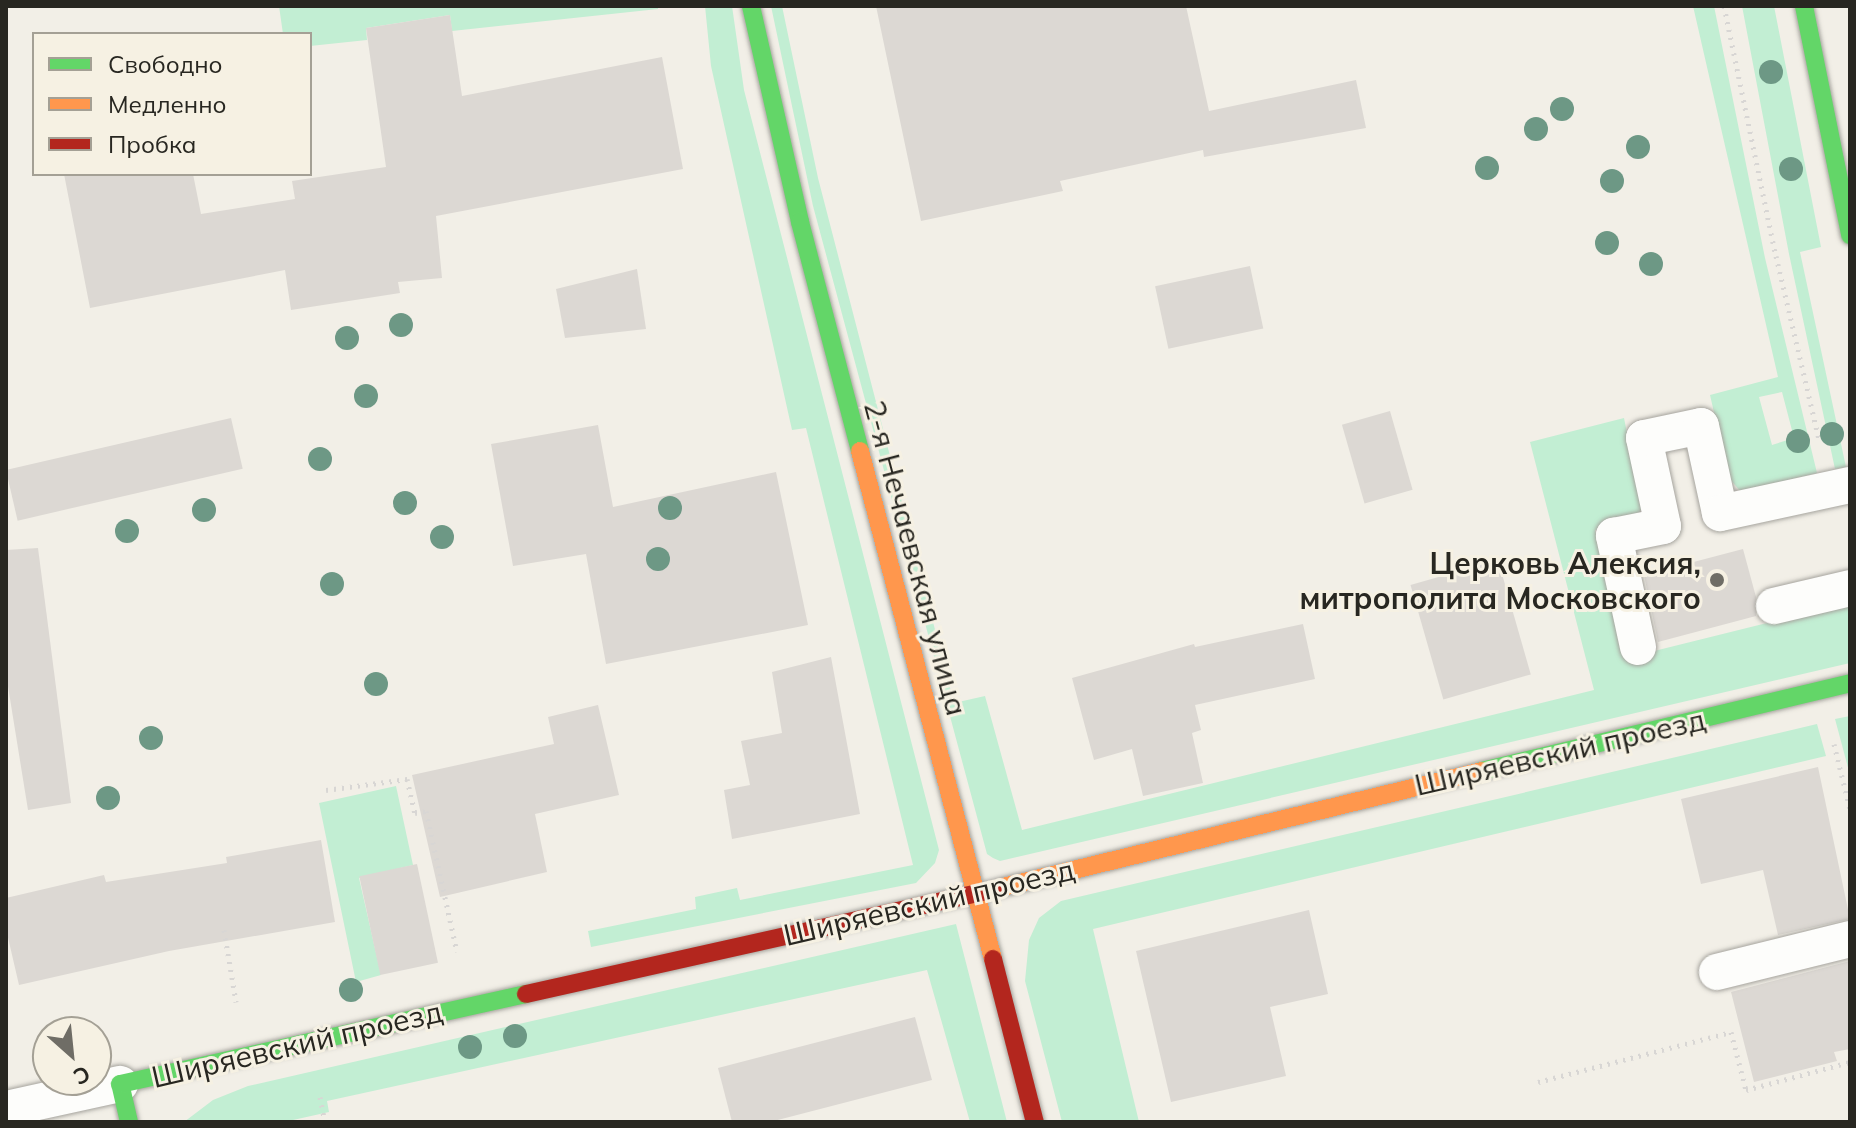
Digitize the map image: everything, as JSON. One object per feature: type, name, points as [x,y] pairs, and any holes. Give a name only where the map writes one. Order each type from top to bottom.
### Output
[{"type":"street","name":"2-я Нечаевская улица","points":[[751,6],[800,222],[1035,1122]]},
{"type":"street","points":[[1804,6],[1850,235]]},
{"type":"street","name":"Ширяевский проезд","points":[[120,1084],[975,892],[1850,683]]},
{"type":"street","points":[[120,1084],[129,1122]]},
{"type":"lane","points":[[1663,526],[1644,438],[1701,426],[1720,513]]},
{"type":"lane","points":[[1638,647],[1614,536],[1840,487]]},
{"type":"lane","points":[[1774,606],[1850,588]]},
{"type":"lane","points":[[1717,972],[1850,939]]},
{"type":"lane","name":"Ширяевский проезд","points":[[6,1109],[120,1084]]},
{"type":"path","points":[[1724,6],[1776,256],[1840,487]]},
{"type":"path","points":[[1839,733],[1834,742],[1850,809]]},
{"type":"path","points":[[326,790],[407,779],[415,813],[426,811],[458,959]]},
{"type":"path","points":[[224,930],[237,1008]]},
{"type":"path","points":[[1538,1082],[1731,1032],[1746,1090],[1850,1062]]},
{"type":"path","points":[[324,1113],[325,1122]]},
{"type":"green space","points":[[279,6],[658,6],[658,9],[452,31],[450,15],[366,28],[367,40],[312,46],[312,32],[283,32]]},
{"type":"green space","points":[[705,6],[732,6],[744,90],[939,850],[935,863],[916,883],[591,947],[588,931],[696,909],[695,897],[737,888],[740,900],[913,865],[806,428],[792,430],[711,66]]},
{"type":"green space","points":[[771,6],[782,6],[818,178],[954,703],[985,696],[1022,830],[1594,690],[1530,442],[1624,418],[1642,508],[1638,515],[1619,524],[1595,530],[1626,658],[1836,606],[1850,597],[1850,663],[1000,861],[993,858],[987,854],[813,206]]},
{"type":"green space","points":[[1693,6],[1714,6],[1765,258],[1817,473],[1741,492],[1729,478],[1710,395],[1778,377]],"holes":[[[1782,392],[1794,438],[1772,445],[1759,397]]]},
{"type":"green space","points":[[1742,6],[1774,6],[1821,247],[1800,252],[1846,467],[1835,469],[1789,254]]},
{"type":"green space","points":[[1850,716],[1850,775],[1835,719]]},
{"type":"green space","points":[[1817,724],[1826,756],[1093,929],[1139,1122],[1062,1122],[1025,981],[1029,940],[1039,918],[1061,901]]},
{"type":"green space","points":[[396,786],[413,865],[359,878],[381,975],[356,982],[319,803]]},
{"type":"green space","points":[[956,924],[1007,1122],[970,1122],[927,970],[327,1101],[329,1112],[284,1122],[184,1122],[213,1100],[248,1086]]},
{"type":"building","points":[[876,6],[1186,6],[1209,111],[1356,80],[1366,128],[1204,157],[1203,150],[1060,181],[1063,191],[921,221]]},
{"type":"building","points":[[450,15],[462,96],[662,57],[683,169],[436,216],[442,278],[398,282],[400,293],[291,310],[285,270],[90,308],[64,176],[193,176],[201,214],[295,199],[292,181],[386,167],[366,28]]},
{"type":"building","points":[[1250,266],[1263,329],[1168,349],[1155,286]]},
{"type":"building","points":[[637,269],[646,329],[565,338],[556,289]]},
{"type":"building","points":[[1390,411],[1413,490],[1365,504],[1342,425]]},
{"type":"building","points":[[231,418],[243,469],[18,521],[6,470]]},
{"type":"building","points":[[598,425],[613,507],[776,472],[808,625],[606,664],[586,554],[513,566],[491,444]]},
{"type":"building","points":[[38,548],[71,803],[28,810],[6,674],[6,550]]},
{"type":"building","points":[[1743,549],[1756,597],[1756,616],[1658,642],[1644,575]]},
{"type":"building","points":[[1498,560],[1531,674],[1443,699],[1411,585]]},
{"type":"building","points":[[1303,624],[1315,679],[1195,705],[1201,730],[1192,733],[1203,783],[1143,796],[1132,749],[1094,760],[1072,678],[1194,644],[1195,647]]},
{"type":"building","points":[[831,657],[860,814],[732,839],[724,790],[750,785],[741,741],[782,733],[772,672]]},
{"type":"building","points":[[598,705],[619,795],[535,814],[547,872],[440,897],[412,775],[554,744],[548,717]]},
{"type":"building","points":[[1818,767],[1850,919],[1778,935],[1763,870],[1701,884],[1681,799]]},
{"type":"building","points":[[321,840],[335,922],[169,951],[19,985],[6,929],[6,898],[104,875],[106,882],[227,863],[226,857]]},
{"type":"building","points":[[417,864],[438,963],[380,975],[359,876]]},
{"type":"building","points":[[1309,910],[1328,994],[1270,1007],[1286,1076],[1171,1102],[1136,951]]},
{"type":"building","points":[[1850,961],[1850,1049],[1834,1052],[1837,1061],[1754,1082],[1731,992]]},
{"type":"building","points":[[915,1017],[932,1080],[770,1122],[732,1122],[718,1068]]},
{"type":"traffic: fast","points":[[751,6],[800,222],[860,451]]},
{"type":"traffic: fast","points":[[1804,6],[1850,235]]},
{"type":"traffic: fast","points":[[1482,771],[1850,683]]},
{"type":"traffic: fast","points":[[129,1122],[120,1084],[526,994]]},
{"type":"traffic: slow","points":[[860,451],[993,959]]},
{"type":"traffic: slow","points":[[999,888],[1482,771]]},
{"type":"traffic: jam","points":[[526,994],[999,888]]},
{"type":"traffic: jam","points":[[993,959],[1035,1122]]},
{"type":"place","name":"Церковь Алексия, митрополита Московского","points":[[1717,580]]}]
